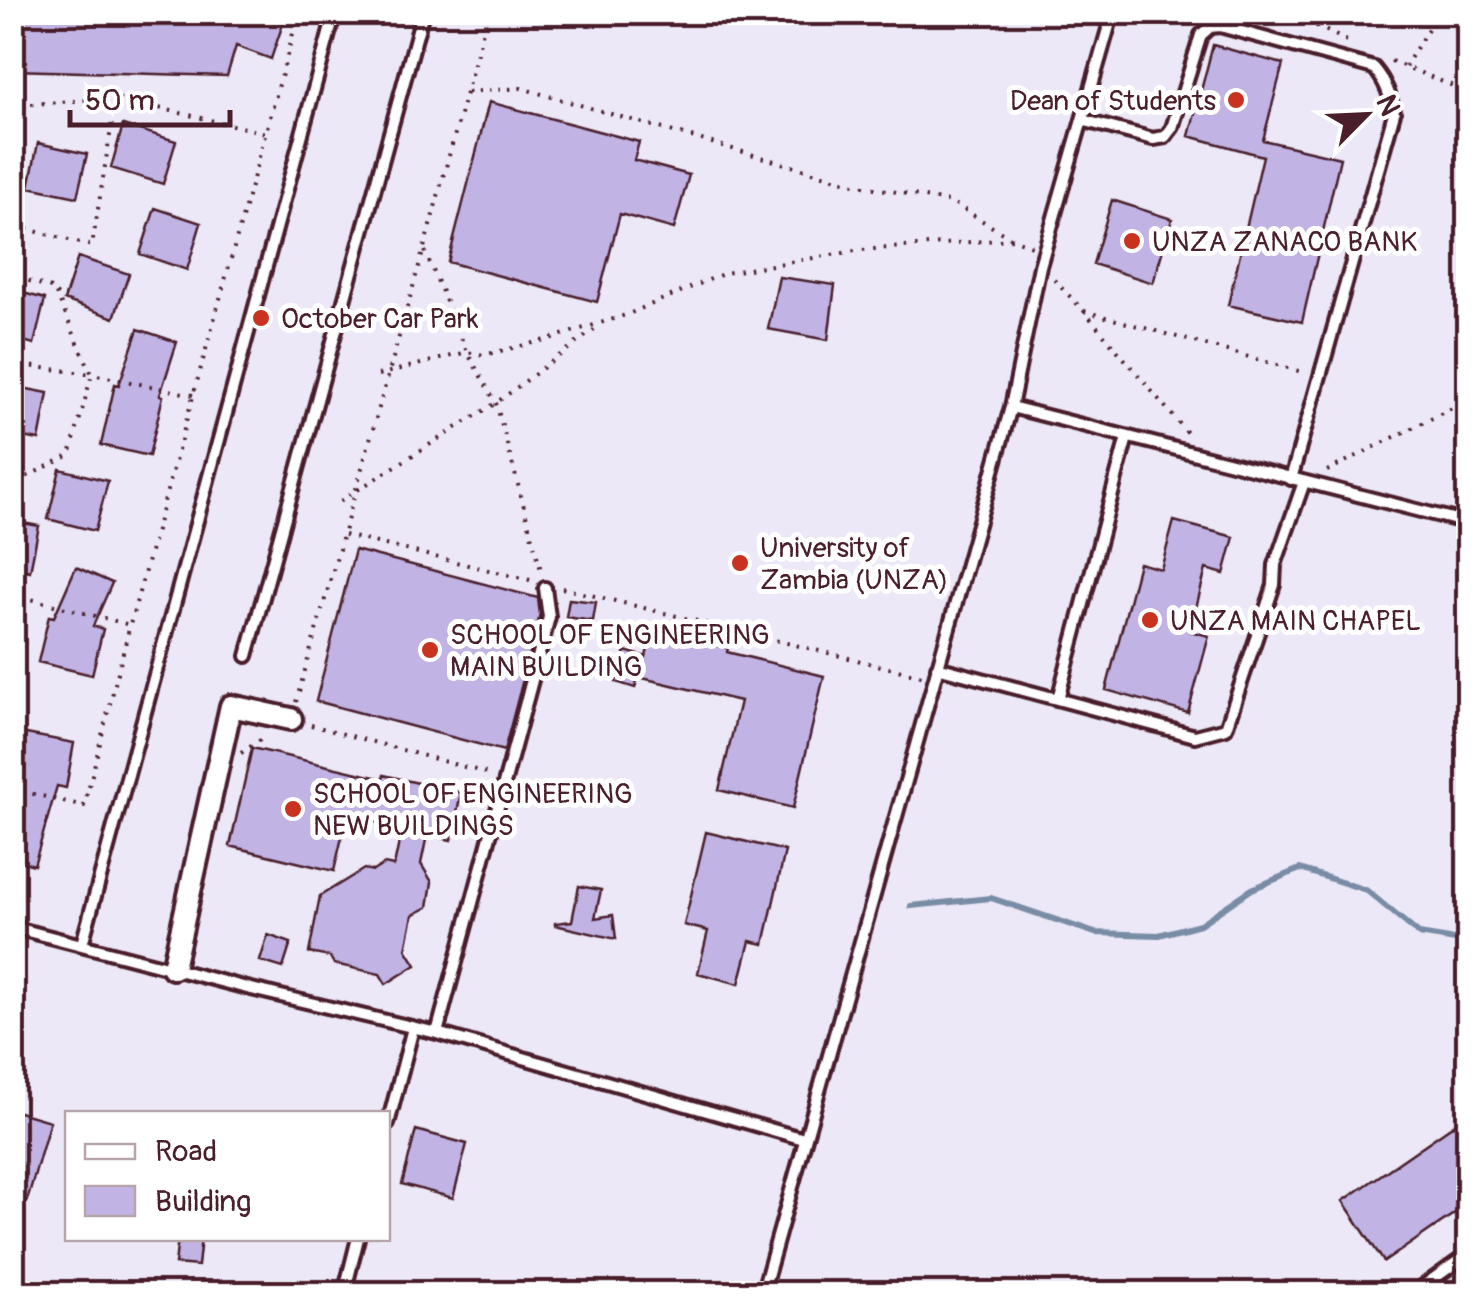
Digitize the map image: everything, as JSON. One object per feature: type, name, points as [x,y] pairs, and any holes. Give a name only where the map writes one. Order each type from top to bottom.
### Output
[{"type":"street","points":[[173,968],[232,706],[291,719]]},
{"type":"lane","points":[[82,944],[335,12]]},
{"type":"lane","points":[[247,656],[423,12]]},
{"type":"lane","points":[[762,1294],[1011,406],[1040,266],[1114,12]]},
{"type":"lane","points":[[1082,120],[1153,139],[1164,136],[1172,128],[1201,35],[1210,27],[1220,26],[1374,68],[1388,91],[1394,113],[1291,479]]},
{"type":"lane","points":[[1011,406],[1468,523]]},
{"type":"lane","points":[[1058,699],[1126,437]]},
{"type":"lane","points":[[935,673],[1058,699],[1195,736],[1226,728],[1304,482]]},
{"type":"lane","points":[[437,1033],[549,617],[545,586]]},
{"type":"lane","points":[[12,926],[437,1033],[804,1139]]},
{"type":"lane","points":[[390,1116],[412,1028]]},
{"type":"lane","points":[[344,1294],[357,1241]]},
{"type":"lane","points":[[1412,1294],[1464,1257]]},
{"type":"path","points":[[12,789],[84,806],[299,12]]},
{"type":"path","points":[[217,769],[291,719],[488,12]]},
{"type":"path","points":[[1405,67],[1438,12]]},
{"type":"path","points":[[467,92],[521,88],[858,185],[952,202],[1012,238],[1045,251]]},
{"type":"path","points":[[12,110],[18,106],[116,98],[266,132]]},
{"type":"path","points":[[12,484],[70,455],[92,374],[54,289],[15,276],[27,229],[92,246],[116,98]]},
{"type":"path","points":[[378,375],[467,352],[484,355],[549,340],[603,323],[725,273],[861,250],[1012,238]]},
{"type":"path","points":[[424,248],[467,352],[496,403],[545,586]]},
{"type":"path","points":[[1040,266],[1084,311],[1208,458]]},
{"type":"path","points":[[1084,311],[1320,377]]},
{"type":"path","points":[[340,501],[496,403],[603,323]]},
{"type":"path","points":[[12,364],[92,374],[194,395]]},
{"type":"path","points":[[1304,482],[1468,400]]},
{"type":"path","points":[[344,535],[545,586],[935,673]]},
{"type":"path","points":[[12,594],[130,625]]},
{"type":"path","points":[[291,719],[506,778]]},
{"type":"shaded area","name":"University of Zambia (UNZA)","points":[[12,13],[1468,13],[1468,1293],[13,1293]]},
{"type":"building","points":[[25,12],[287,12],[271,59],[236,46],[227,76],[12,70]]},
{"type":"building","points":[[1213,45],[1283,64],[1263,140],[1340,158],[1302,322],[1228,305],[1263,156],[1189,136]]},
{"type":"building","points":[[489,102],[639,142],[634,160],[689,175],[674,229],[620,214],[597,302],[448,262]]},
{"type":"building","points":[[123,125],[176,141],[163,184],[111,168]]},
{"type":"building","points":[[38,143],[87,154],[77,197],[29,187]]},
{"type":"building","name":"UNZA ZANACO BANK","points":[[1112,200],[1172,219],[1153,283],[1093,264]]},
{"type":"building","points":[[155,208],[201,223],[187,270],[140,254]]},
{"type":"building","points":[[78,257],[129,274],[114,318],[64,300]]},
{"type":"building","points":[[779,277],[835,285],[828,340],[768,329]]},
{"type":"building","points":[[12,290],[45,299],[34,344],[12,338]]},
{"type":"building","points":[[138,329],[177,342],[160,395],[163,396],[149,456],[101,445],[115,384],[119,385]]},
{"type":"building","points":[[12,386],[48,393],[39,440],[12,435]]},
{"type":"building","points":[[60,469],[108,481],[95,531],[48,519]]},
{"type":"building","points":[[12,521],[39,526],[30,571],[12,567]]},
{"type":"building","name":"UNZA MAIN CHAPEL","points":[[1174,521],[1234,537],[1224,574],[1206,569],[1190,631],[1209,636],[1188,713],[1106,690],[1139,563],[1161,569]]},
{"type":"building","name":"SCHOOL OF ENGINEERING MAIN BUILDING","points":[[355,550],[538,598],[540,615],[504,751],[316,701]]},
{"type":"building","points":[[76,567],[112,583],[93,626],[103,629],[92,675],[38,662],[49,616],[54,617]]},
{"type":"building","points":[[569,599],[596,602],[593,621],[566,617]]},
{"type":"building","points":[[652,630],[824,676],[793,808],[719,790],[740,701],[638,677],[635,688],[616,682],[625,651],[646,657]]},
{"type":"building","points":[[21,733],[74,743],[66,788],[57,786],[34,865],[12,859],[12,775]]},
{"type":"building","points":[[252,748],[461,793],[451,840],[427,835],[421,864],[432,882],[428,907],[413,915],[406,949],[416,965],[386,984],[380,974],[334,964],[330,957],[309,953],[320,896],[364,869],[394,866],[402,828],[347,816],[334,871],[230,846]]},
{"type":"building","points":[[706,832],[785,851],[764,944],[750,941],[739,984],[698,973],[708,931],[684,925]]},
{"type":"building","points":[[579,886],[601,890],[595,918],[613,915],[616,939],[555,925],[572,921]]},
{"type":"building","points":[[268,935],[291,943],[283,968],[260,961]]},
{"type":"building","points":[[12,1110],[50,1121],[27,1201],[12,1197]]},
{"type":"building","points":[[1468,1115],[1468,1204],[1384,1262],[1343,1201]]},
{"type":"building","points":[[416,1130],[467,1144],[453,1198],[402,1184]]},
{"type":"building","points":[[178,1241],[201,1241],[198,1266],[175,1264]]},
{"type":"waterway","points":[[911,906],[991,898],[1095,933],[1159,935],[1200,924],[1252,889],[1300,869],[1366,890],[1419,934],[1468,942]]},
{"type":"place","name":"Dean of Students","points":[[1236,100]]},
{"type":"place","name":"UNZA ZANACO BANK","points":[[1132,241]]},
{"type":"place","name":"October Car Park","points":[[261,318]]},
{"type":"place","name":"University of Zambia (UNZA)","points":[[740,563]]},
{"type":"place","name":"UNZA MAIN CHAPEL","points":[[1150,620]]},
{"type":"place","name":"SCHOOL OF ENGINEERING MAIN BUILDING","points":[[430,650]]},
{"type":"place","name":"SCHOOL OF ENGINEERING NEW BUILDINGS","points":[[293,809]]}]
